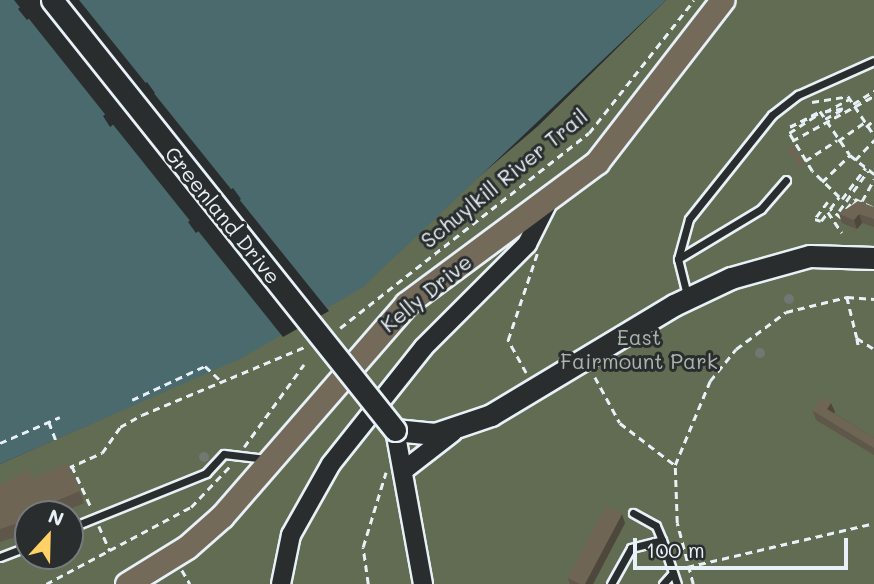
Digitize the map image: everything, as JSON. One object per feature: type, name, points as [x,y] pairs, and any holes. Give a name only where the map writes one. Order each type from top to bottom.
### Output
[{"type":"main road","name":"Greenland Drive","points":[[52,0],[395,430]]},
{"type":"main road","name":"Kelly Drive","points":[[127,584],[202,535],[270,459],[376,332],[547,204],[597,162],[722,0]]},
{"type":"main road","points":[[395,430],[427,435],[457,429],[514,404],[688,297],[797,258],[874,258]]},
{"type":"street","points":[[281,584],[291,535],[331,464],[424,347],[527,244],[547,204]]},
{"type":"street","points":[[396,466],[457,429]]},
{"type":"street","points":[[395,430],[396,466],[423,584]]},
{"type":"lane","points":[[688,297],[678,258],[689,219],[772,115],[798,95],[874,61]]},
{"type":"lane","points":[[678,258],[761,209],[786,180]]},
{"type":"lane","points":[[84,522],[206,473],[224,454],[270,459]]},
{"type":"lane","points":[[633,513],[656,526],[677,584]]},
{"type":"lane","points":[[611,584],[631,548],[662,540]]},
{"type":"lane","points":[[663,584],[673,573]]},
{"type":"path","name":"Schuylkill River Trail","points":[[328,335],[579,142],[694,0]]},
{"type":"path","points":[[826,120],[867,96],[855,97],[872,87],[874,91]]},
{"type":"path","points":[[853,105],[874,96]]},
{"type":"path","points":[[836,97],[850,99]]},
{"type":"path","points":[[850,99],[874,137],[855,160]]},
{"type":"path","points":[[792,141],[843,110],[825,112],[850,99]]},
{"type":"path","points":[[859,201],[842,214],[842,199],[822,182],[792,141],[789,133],[820,117],[790,127],[820,111],[850,155],[867,169],[874,177],[859,201],[842,219],[830,209],[842,199],[867,169]]},
{"type":"path","points":[[805,161],[874,120]]},
{"type":"path","points":[[822,182],[850,155]]},
{"type":"path","points":[[859,201],[874,208]]},
{"type":"path","points":[[828,202],[815,219],[821,221],[828,212],[842,233]]},
{"type":"path","points":[[526,372],[508,340],[523,285],[540,260],[536,252]]},
{"type":"path","points":[[693,584],[687,567],[675,465],[710,381],[736,349],[786,312],[847,297],[874,299]]},
{"type":"path","points":[[847,297],[859,349]]},
{"type":"path","points":[[857,338],[874,349]]},
{"type":"path","points":[[61,470],[102,453],[120,428],[142,415],[319,340]]},
{"type":"path","points":[[243,448],[304,364]]},
{"type":"path","points":[[132,400],[205,366],[220,380]]},
{"type":"path","points":[[594,377],[631,433],[675,465]]},
{"type":"path","points":[[0,443],[60,416]]},
{"type":"path","points":[[49,422],[57,440]]},
{"type":"path","points":[[46,584],[191,507],[235,461]]},
{"type":"path","points":[[368,584],[363,547],[396,466]]},
{"type":"path","points":[[687,567],[874,523]]},
{"type":"green space","name":"East Fairmount Park","points":[[666,0],[874,0],[874,584],[0,584],[0,464],[205,373],[424,224],[538,126]]},
{"type":"water","points":[[0,0],[29,0],[18,9],[27,20],[53,0],[666,0],[363,287],[242,358],[0,464]],"holes":[[[147,82],[155,93],[110,127],[103,116]],[[233,188],[241,199],[196,233],[188,222]]]},
{"type":"pier","points":[[14,0],[32,0],[22,9],[27,15],[47,0],[79,0],[329,311],[283,337],[111,122],[151,92],[146,86],[108,118]],"holes":[[[232,193],[236,198],[197,228],[193,223]]]},
{"type":"building","points":[[791,145],[804,164],[799,167],[786,148]]},
{"type":"building","points":[[858,201],[874,207],[874,219],[859,214],[854,220],[839,214]]},
{"type":"building","points":[[822,397],[831,403],[827,409],[874,438],[874,448],[813,411]]},
{"type":"building","points":[[68,463],[80,491],[58,500],[14,500],[14,524],[0,529],[0,486],[28,470],[32,479]]},
{"type":"building","points":[[606,505],[622,514],[585,584],[580,584],[568,578]]}]
